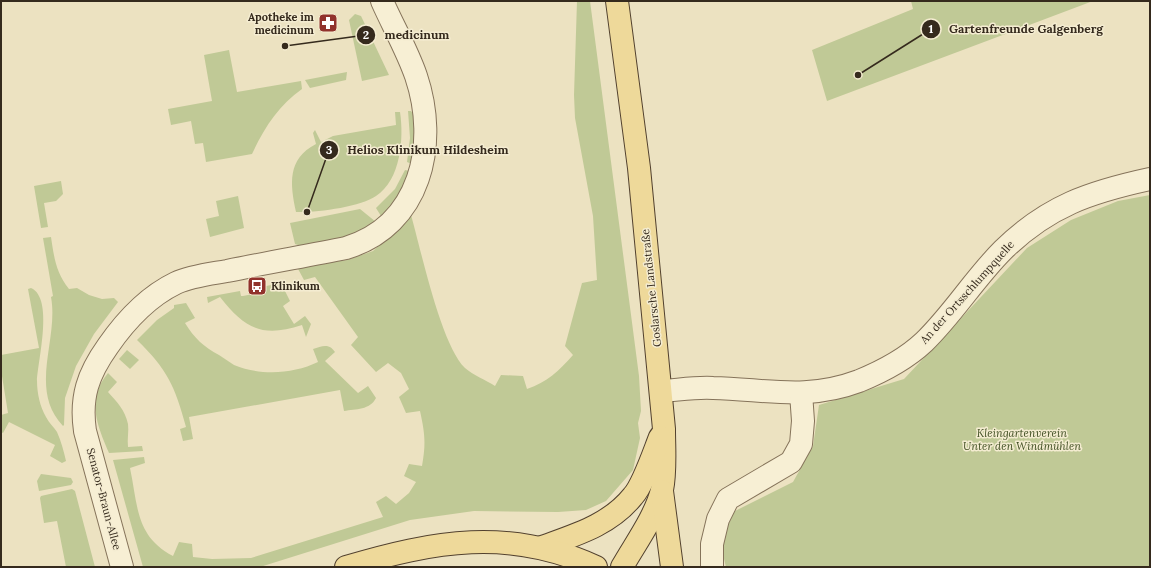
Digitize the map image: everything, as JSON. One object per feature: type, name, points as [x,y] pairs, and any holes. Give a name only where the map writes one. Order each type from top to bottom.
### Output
[{"type":"main road","name":"Goslarsche Landstraße","points":[[617,1],[639,168],[664,429],[664,468],[662,491],[646,527],[622,567]]},
{"type":"main road","points":[[542,547],[586,531],[610,518],[634,496],[664,429]]},
{"type":"main road","points":[[662,491],[672,567]]},
{"type":"main road","points":[[346,567],[398,553],[458,542],[488,541],[542,547],[569,555],[596,567]]},
{"type":"street","name":"Senator-Braun-Allee","points":[[122,567],[82,413],[84,396],[97,363],[123,324],[151,299],[183,280],[357,245],[384,228],[407,202],[416,183],[425,154],[425,113],[413,68],[382,1]]},
{"type":"street","name":"An der Ortsschlumpquelle","points":[[661,391],[714,388],[773,393],[801,393],[859,381],[893,364],[923,343],[993,261],[1032,225],[1069,202],[1112,187],[1150,179]]},
{"type":"street","points":[[712,567],[712,544],[718,520],[728,500],[791,462],[801,444],[803,421],[801,393]]},
{"type":"green space","points":[[577,1],[590,1],[639,376],[641,411],[638,423],[640,438],[633,470],[606,501],[586,510],[558,512],[474,511],[410,520],[260,567],[143,567],[113,460],[144,457],[145,463],[130,468],[140,518],[151,539],[173,556],[179,542],[192,544],[193,557],[212,559],[251,558],[383,517],[376,502],[386,496],[396,504],[409,493],[416,482],[404,476],[409,464],[422,466],[424,432],[420,411],[406,413],[399,397],[409,389],[401,373],[388,363],[376,372],[351,345],[358,337],[315,277],[304,280],[297,267],[347,260],[373,251],[411,215],[440,319],[456,356],[465,368],[495,386],[501,375],[523,376],[527,389],[541,383],[552,375],[573,355],[565,346],[582,283],[597,280],[593,216],[575,118],[574,95]]},
{"type":"green space","points":[[911,1],[1093,1],[827,101],[812,50],[913,9]]},
{"type":"green space","points":[[355,14],[361,16],[389,75],[362,81],[349,20]]},
{"type":"green space","points":[[229,50],[237,92],[301,81],[302,89],[279,110],[267,126],[252,154],[206,162],[203,143],[195,144],[191,121],[171,125],[168,109],[212,101],[204,55]]},
{"type":"green space","points":[[347,72],[346,80],[310,88],[305,80]]},
{"type":"green space","points":[[408,111],[411,111],[416,118],[412,164],[407,162],[410,138]]},
{"type":"green space","points":[[395,112],[400,112],[401,146],[396,169],[391,180],[384,189],[369,200],[349,206],[325,210],[296,212],[292,182],[293,173],[295,165],[300,157],[316,144],[313,133],[315,130],[321,142],[333,136],[396,125]]},
{"type":"green space","points":[[405,170],[410,171],[402,189],[391,207],[381,216],[376,208],[395,189]]},
{"type":"green space","points":[[61,181],[63,194],[56,201],[44,203],[48,227],[41,228],[34,186]]},
{"type":"green space","name":"Kleingartenverein Unter den Windmühlen","points":[[1150,195],[1150,567],[726,567],[721,547],[729,514],[793,482],[813,446],[819,405],[904,379],[1027,248],[1071,220],[1118,201]]},
{"type":"green space","points":[[238,196],[244,228],[210,237],[206,219],[219,216],[216,201]]},
{"type":"green space","points":[[360,209],[376,222],[368,228],[350,236],[301,246],[295,244],[290,223]]},
{"type":"green space","points":[[51,237],[58,271],[69,289],[77,288],[89,295],[102,299],[114,298],[118,302],[94,334],[76,366],[65,398],[63,426],[53,412],[47,396],[46,380],[51,330],[51,297],[53,296],[43,238]]},
{"type":"green space","points":[[281,283],[290,301],[283,306],[294,324],[305,316],[311,324],[306,337],[302,325],[276,331],[256,328],[238,317],[220,297],[208,303],[207,297],[240,291],[241,296],[243,296],[253,294],[252,289]]},
{"type":"green space","points":[[31,288],[38,294],[42,304],[43,316],[42,345],[37,381],[38,395],[44,413],[60,439],[66,461],[62,463],[50,456],[55,445],[9,422],[3,433],[1,432],[1,415],[8,413],[1,370],[1,355],[39,348],[28,289]]},
{"type":"green space","points":[[186,303],[195,318],[185,323],[192,333],[209,349],[234,365],[244,369],[266,372],[298,369],[318,362],[313,349],[328,346],[335,352],[325,361],[358,393],[368,386],[376,398],[366,407],[344,411],[340,390],[189,417],[193,439],[183,441],[180,429],[186,427],[174,389],[163,369],[137,340],[157,320],[174,308],[174,305]]},
{"type":"green space","points":[[127,350],[139,360],[130,369],[119,359]]},
{"type":"green space","points":[[108,373],[117,382],[108,392],[120,406],[127,419],[128,447],[142,446],[143,451],[109,453],[98,422],[95,402],[101,383]]},
{"type":"green space","points":[[41,474],[71,478],[73,482],[71,485],[39,491],[37,481]]},
{"type":"green space","points":[[72,489],[75,491],[95,567],[66,567],[57,521],[44,523],[40,498],[41,496]]},
{"type":"place","name":"Apotheke im medicinum","points":[[328,23]]},
{"type":"place","name":"medicinum","points":[[285,46]]},
{"type":"place","name":"Gartenfreunde Galgenberg","points":[[858,75]]},
{"type":"place","name":"Helios Klinikum Hildesheim","points":[[307,212]]},
{"type":"place","name":"Klinikum","points":[[257,286]]}]
